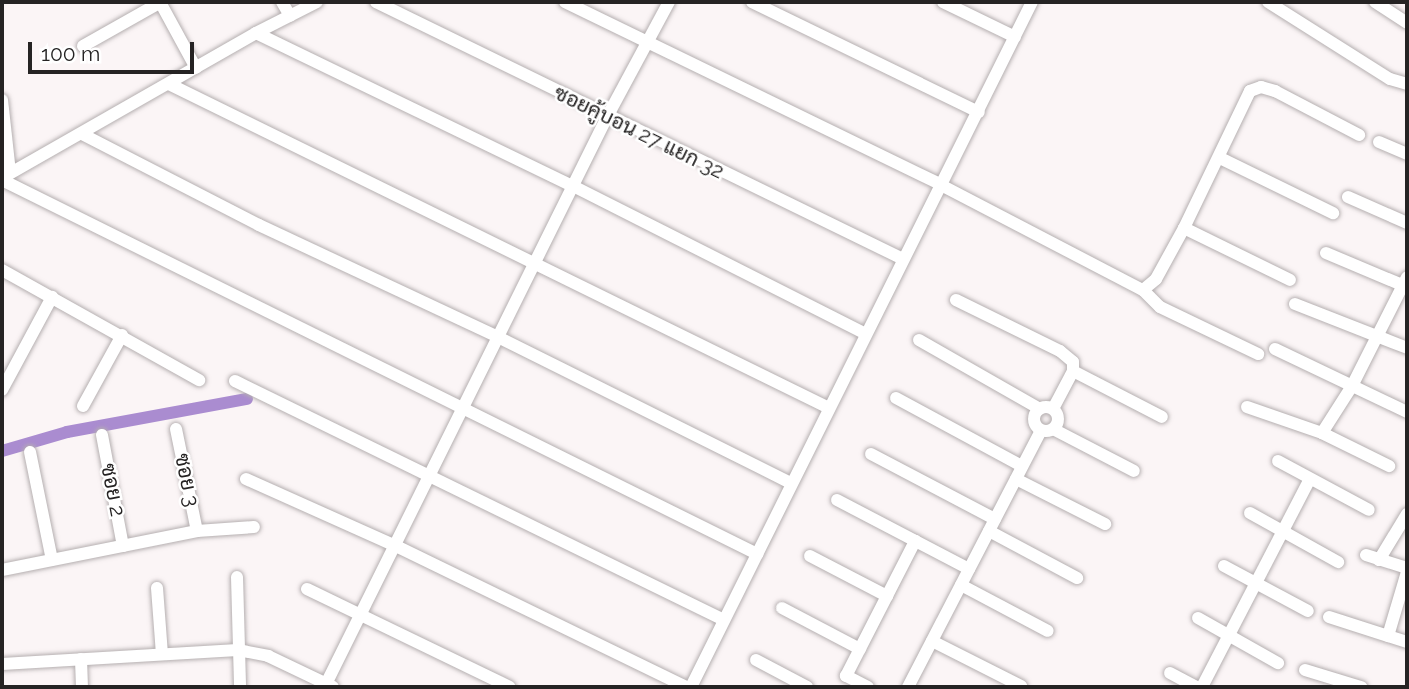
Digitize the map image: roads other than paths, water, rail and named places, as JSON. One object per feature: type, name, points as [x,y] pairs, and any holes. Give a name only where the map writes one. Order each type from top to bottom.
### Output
[{"type":"street","points":[[83,47],[160,2],[196,68]]},
{"type":"street","points":[[282,2],[290,16]]},
{"type":"street","points":[[4,177],[257,33],[317,2]]},
{"type":"street","name":"ซอยคู้บอน 27 แยก 32","points":[[376,2],[903,260]]},
{"type":"street","points":[[565,2],[939,184],[1143,290],[1160,307],[1258,354]]},
{"type":"street","points":[[2,664],[237,650],[268,656],[330,686],[360,615],[575,187],[607,117],[669,2]]},
{"type":"street","points":[[752,2],[979,112]]},
{"type":"street","points":[[943,2],[1015,37]]},
{"type":"street","points":[[246,479],[396,546],[689,687],[1032,2]]},
{"type":"street","points":[[1268,2],[1390,79],[1407,84]]},
{"type":"street","points":[[1374,2],[1407,23]]},
{"type":"street","points":[[257,33],[575,187],[866,334]]},
{"type":"street","points":[[169,84],[829,408]]},
{"type":"street","points":[[1143,290],[1156,279],[1184,228],[1250,91],[1261,86],[1359,135]]},
{"type":"street","points":[[2,100],[4,177]]},
{"type":"street","points":[[82,134],[259,225],[500,338],[791,483]]},
{"type":"street","points":[[1379,142],[1407,154]]},
{"type":"street","points":[[1220,158],[1333,213]]},
{"type":"street","points":[[4,177],[757,554]]},
{"type":"street","points":[[1348,197],[1407,223]]},
{"type":"street","points":[[1184,228],[1290,280]]},
{"type":"street","points":[[1322,433],[1352,386],[1405,283],[1325,253]]},
{"type":"street","points":[[2,270],[199,380]]},
{"type":"street","points":[[2,390],[52,297]]},
{"type":"street","points":[[956,300],[1060,351],[1073,362],[1073,371],[1046,409],[1033,419],[1047,429],[1134,471]]},
{"type":"street","points":[[1295,304],[1407,348]]},
{"type":"street","points":[[83,406],[122,335]]},
{"type":"street","points":[[908,687],[1022,466],[1058,417],[919,340]]},
{"type":"street","points":[[1275,349],[1407,412]]},
{"type":"street","points":[[1073,371],[1163,416]]},
{"type":"street","points":[[235,381],[724,620]]},
{"type":"street","points":[[896,398],[1022,466]]},
{"type":"street","points":[[1247,407],[1322,433],[1389,466]]},
{"type":"street","name":"ซอย 3","points":[[177,429],[197,531]]},
{"type":"street","name":"ซอย 2","points":[[102,435],[123,546]]},
{"type":"street","points":[[30,452],[52,560]]},
{"type":"street","points":[[871,454],[1077,578]]},
{"type":"street","points":[[1278,461],[1369,510]]},
{"type":"street","points":[[1016,479],[1105,524]]},
{"type":"street","points":[[1202,687],[1310,479]]},
{"type":"street","points":[[837,500],[969,569]]},
{"type":"street","points":[[1250,513],[1338,562]]},
{"type":"street","points":[[1379,560],[1407,514]]},
{"type":"street","points":[[2,570],[197,531],[254,527]]},
{"type":"street","points":[[868,687],[843,682],[915,541]]},
{"type":"street","points":[[1366,555],[1407,570],[1388,636]]},
{"type":"street","points":[[810,556],[887,596]]},
{"type":"street","points":[[1224,566],[1308,611]]},
{"type":"street","points":[[237,577],[240,687]]},
{"type":"street","points":[[961,585],[1048,631]]},
{"type":"street","points":[[157,588],[162,654]]},
{"type":"street","points":[[307,589],[510,687]]},
{"type":"street","points":[[782,608],[860,649]]},
{"type":"street","points":[[1329,617],[1407,642]]},
{"type":"street","points":[[1198,618],[1278,663]]},
{"type":"street","points":[[932,641],[1021,686]]},
{"type":"street","points":[[81,659],[82,687]]},
{"type":"street","points":[[756,660],[807,687]]},
{"type":"street","points":[[1305,670],[1361,687]]},
{"type":"street","points":[[1170,673],[1196,687]]},
{"type":"waterway","points":[[2,451],[67,432],[247,399]]}]
